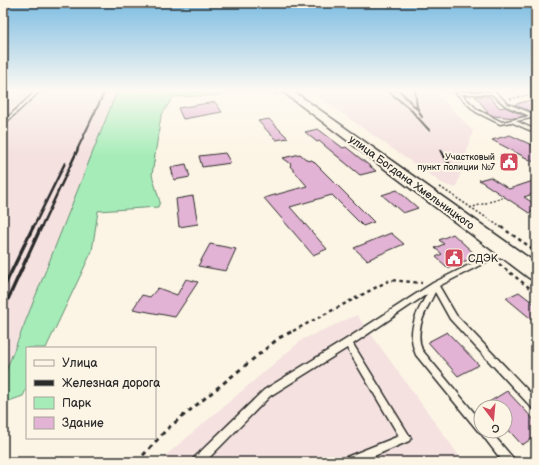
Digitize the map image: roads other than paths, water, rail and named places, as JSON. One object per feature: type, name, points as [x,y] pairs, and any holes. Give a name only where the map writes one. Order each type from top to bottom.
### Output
[{"type":"main road","name":"улица Богдана Хмельницкого","points":[[317,113],[536,273]]},
{"type":"lane","points":[[3,124],[15,113]]},
{"type":"lane","points":[[480,113],[501,123],[535,117]]},
{"type":"lane","points":[[524,113],[535,117]]},
{"type":"lane","points":[[512,121],[536,132]]},
{"type":"lane","points":[[198,462],[267,393],[348,343],[435,285],[491,257],[512,256]]},
{"type":"lane","points":[[435,285],[461,326],[536,406]]},
{"type":"lane","points":[[435,285],[415,326],[415,345],[473,418]]},
{"type":"lane","points":[[348,343],[406,438],[348,462]]},
{"type":"lane","points":[[490,439],[509,462]]},
{"type":"railway","points":[[77,150],[95,113]]},
{"type":"railway","points":[[413,113],[429,130]]},
{"type":"railway","points":[[420,113],[422,117]]},
{"type":"railway","points":[[41,228],[78,149]]},
{"type":"railway","points":[[441,151],[450,165]]},
{"type":"railway","points":[[33,228],[65,163]]},
{"type":"railway","points":[[3,289],[33,227]]},
{"type":"railway","points":[[3,310],[41,227]]},
{"type":"place","name":"Участковый пункт полиции №7","points":[[509,162]]},
{"type":"place","name":"СДЭК","points":[[454,258]]}]
